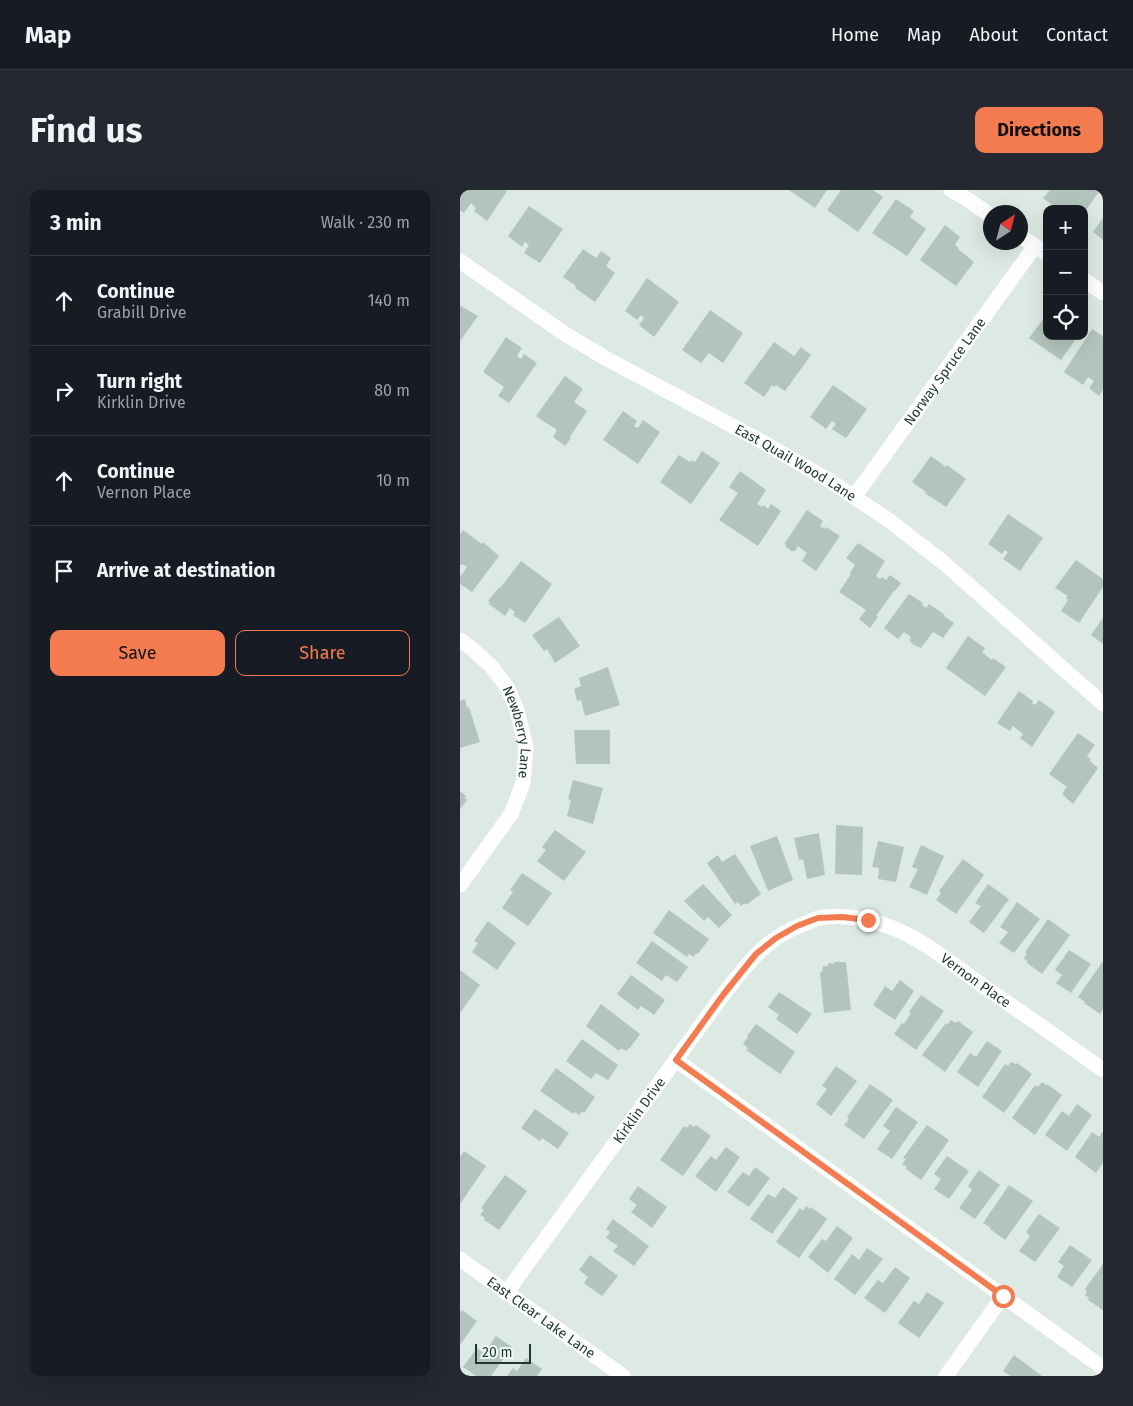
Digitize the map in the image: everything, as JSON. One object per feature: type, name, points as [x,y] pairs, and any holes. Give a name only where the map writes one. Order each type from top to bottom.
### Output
[{"type":"street","points":[[951,190],[983,210]]},
{"type":"street","points":[[1028,241],[1041,250]]},
{"type":"street","name":"Norway Spruce Lane","points":[[854,497],[1041,250]]},
{"type":"street","name":"East Quail Wood Lane","points":[[460,261],[574,339],[607,359],[759,440],[830,481],[890,521],[944,562],[1103,704]]},
{"type":"street","points":[[1088,283],[1103,293]]},
{"type":"street","name":"Newberry Lane","points":[[460,640],[491,666],[507,687],[517,710],[526,748],[523,784],[511,814],[460,885]]},
{"type":"street","name":"Kirklin Drive","points":[[506,1293],[723,995],[756,954],[776,938],[797,926],[818,918],[836,918]]},
{"type":"street","name":"Vernon Place","points":[[836,918],[868,920],[893,928],[915,939],[1103,1070]]},
{"type":"street","points":[[676,1060],[1103,1368]]},
{"type":"street","name":"East Clear Lake Lane","points":[[460,1259],[623,1376]]},
{"type":"street","points":[[946,1376],[1003,1296]]},
{"type":"building","points":[[460,190],[507,191],[487,221],[474,211],[476,208],[471,203],[464,213],[460,210]]},
{"type":"building","points":[[789,190],[827,190],[815,208]]},
{"type":"building","points":[[841,190],[873,190],[883,197],[858,232],[827,210]]},
{"type":"building","points":[[1050,190],[1100,190],[1088,207],[1088,205],[1053,205],[1043,198]]},
{"type":"building","points":[[896,199],[914,211],[910,217],[926,229],[907,256],[872,233]]},
{"type":"building","points":[[529,206],[563,229],[540,263],[524,253],[529,245],[525,242],[522,247],[508,236]]},
{"type":"building","points":[[1103,218],[1103,240],[1093,232]]},
{"type":"building","points":[[945,225],[960,237],[955,245],[958,249],[974,262],[956,286],[920,260]]},
{"type":"building","points":[[583,249],[596,258],[601,251],[611,258],[606,266],[615,273],[595,302],[563,277]]},
{"type":"building","points":[[647,278],[679,302],[654,337],[639,325],[644,318],[641,315],[637,320],[625,311]]},
{"type":"building","points":[[460,307],[478,316],[460,341]]},
{"type":"building","points":[[710,310],[743,333],[723,363],[709,353],[701,363],[682,350]]},
{"type":"building","points":[[1043,319],[1043,340],[1075,340],[1061,360],[1029,338]]},
{"type":"building","points":[[1092,329],[1103,336],[1103,390],[1099,396],[1089,388],[1094,381],[1088,377],[1083,385],[1064,372],[1085,340],[1088,340],[1088,335]]},
{"type":"building","points":[[506,337],[522,348],[517,356],[521,359],[524,354],[537,363],[509,403],[498,396],[504,387],[483,372]]},
{"type":"building","points":[[774,342],[794,356],[801,347],[811,355],[785,391],[776,385],[774,387],[772,385],[764,397],[744,383]]},
{"type":"building","points":[[565,376],[583,389],[574,402],[587,411],[565,446],[553,437],[557,430],[536,416]]},
{"type":"building","points":[[833,385],[867,409],[846,438],[832,429],[836,424],[832,421],[826,429],[810,417]]},
{"type":"building","points":[[623,411],[637,421],[634,426],[638,428],[643,420],[660,432],[638,464],[603,440]]},
{"type":"building","points":[[702,451],[720,463],[691,504],[660,482],[679,455],[690,462],[692,460],[695,462]]},
{"type":"building","points":[[931,456],[966,479],[946,507],[912,482]]},
{"type":"building","points":[[740,471],[766,490],[757,504],[762,507],[764,505],[768,509],[771,504],[781,511],[758,546],[719,520],[738,493],[729,487]]},
{"type":"building","points":[[807,510],[823,521],[820,526],[824,529],[826,527],[840,536],[816,571],[802,561],[807,553],[798,546],[795,551],[791,551],[784,544]]},
{"type":"building","points":[[1008,514],[1043,538],[1020,571],[1003,559],[1008,552],[1005,550],[1002,554],[988,544]]},
{"type":"building","points":[[463,530],[482,544],[483,542],[499,556],[472,592],[460,584],[460,577],[467,567],[462,564],[460,566],[460,535]]},
{"type":"building","points":[[858,543],[885,561],[876,576],[886,580],[890,575],[901,583],[876,616],[878,617],[870,628],[859,619],[866,610],[839,592],[855,565],[846,558]]},
{"type":"building","points":[[1076,560],[1103,579],[1103,587],[1079,623],[1061,611],[1068,600],[1066,598],[1068,596],[1055,588]]},
{"type":"building","points":[[521,561],[552,584],[525,623],[513,615],[515,612],[510,608],[505,616],[489,604],[490,602],[488,601]]},
{"type":"building","points":[[909,594],[923,603],[922,605],[926,608],[929,604],[954,623],[943,638],[933,632],[921,648],[914,645],[909,640],[911,637],[904,632],[898,639],[884,628]]},
{"type":"building","points":[[559,617],[580,646],[555,663],[547,649],[544,651],[532,635]]},
{"type":"building","points":[[1103,618],[1103,644],[1091,635]]},
{"type":"building","points":[[968,636],[985,648],[982,652],[1006,667],[985,696],[946,668]]},
{"type":"building","points":[[608,667],[620,705],[585,716],[581,700],[577,701],[574,689],[581,686],[579,678]]},
{"type":"building","points":[[1019,691],[1033,701],[1032,703],[1035,705],[1039,700],[1055,712],[1032,747],[1020,738],[1023,734],[1013,726],[1010,731],[997,723]]},
{"type":"building","points":[[465,699],[480,742],[460,748],[460,701]]},
{"type":"building","points":[[574,730],[610,730],[610,764],[576,764]]},
{"type":"building","points":[[1078,733],[1095,745],[1087,756],[1098,768],[1073,804],[1062,794],[1067,787],[1049,774]]},
{"type":"building","points":[[573,780],[603,788],[593,824],[567,816],[571,800],[568,799]]},
{"type":"building","points":[[460,791],[466,796],[467,800],[460,809]]},
{"type":"building","points":[[836,825],[863,827],[862,875],[835,874]]},
{"type":"building","points":[[555,830],[586,852],[564,881],[537,861],[546,850],[542,847]]},
{"type":"building","points":[[819,833],[825,875],[807,879],[803,859],[799,860],[794,838]]},
{"type":"building","points":[[777,836],[793,880],[768,891],[750,846]]},
{"type":"building","points":[[878,841],[904,847],[896,882],[878,879],[879,868],[872,867]]},
{"type":"building","points":[[921,845],[944,856],[927,895],[909,887],[918,869],[912,867]]},
{"type":"building","points":[[735,854],[761,894],[746,905],[745,903],[741,906],[738,902],[735,904],[707,863],[718,855],[722,862]]},
{"type":"building","points":[[963,859],[984,875],[956,914],[936,900],[941,893],[939,891]]},
{"type":"building","points":[[522,873],[552,893],[528,926],[502,908],[513,892],[510,890]]},
{"type":"building","points":[[703,884],[732,915],[719,928],[708,917],[704,921],[684,901]]},
{"type":"building","points":[[988,884],[1009,899],[984,933],[969,922],[981,906],[975,903]]},
{"type":"building","points":[[1017,902],[1040,919],[1014,953],[999,943],[1008,932],[1000,927]]},
{"type":"building","points":[[669,910],[709,939],[694,957],[689,954],[687,957],[653,933]]},
{"type":"building","points":[[1048,919],[1070,935],[1042,974],[1027,963],[1024,958],[1027,954],[1025,952]]},
{"type":"building","points":[[488,921],[516,943],[497,970],[472,952],[478,943],[474,941]]},
{"type":"building","points":[[652,941],[688,967],[677,982],[666,975],[662,981],[636,963]]},
{"type":"building","points":[[1069,950],[1091,964],[1071,993],[1056,983],[1062,975],[1055,970]]},
{"type":"building","points":[[1103,961],[1103,1009],[1100,1014],[1078,997]]},
{"type":"building","points":[[834,962],[846,962],[851,1010],[824,1013],[820,972],[822,972],[823,966],[828,966],[828,963],[835,964]]},
{"type":"building","points":[[460,970],[480,985],[460,1013]]},
{"type":"building","points":[[631,975],[665,1000],[654,1015],[641,1006],[638,1010],[617,994]]},
{"type":"building","points":[[900,980],[914,991],[895,1020],[873,1005],[885,986],[892,991]]},
{"type":"building","points":[[779,992],[812,1014],[797,1034],[776,1019],[779,1015],[768,1007]]},
{"type":"building","points":[[921,995],[944,1011],[916,1050],[894,1034],[902,1023],[904,1024],[911,1013],[909,1012]]},
{"type":"building","points":[[601,1004],[640,1034],[626,1051],[621,1048],[619,1051],[586,1026]]},
{"type":"building","points":[[951,1020],[956,1023],[958,1021],[973,1032],[945,1072],[922,1055],[946,1023],[948,1024]]},
{"type":"building","points":[[756,1024],[795,1052],[780,1074],[746,1050],[748,1048],[743,1044]]},
{"type":"building","points":[[582,1039],[618,1065],[608,1080],[596,1073],[591,1079],[566,1061]]},
{"type":"building","points":[[987,1041],[1002,1051],[978,1087],[957,1072],[970,1053],[976,1057]]},
{"type":"building","points":[[1011,1062],[1017,1063],[1032,1074],[1004,1113],[982,1097],[1005,1064],[1008,1066]]},
{"type":"building","points":[[836,1066],[857,1081],[831,1116],[816,1104],[827,1089],[822,1086]]},
{"type":"building","points":[[556,1068],[595,1097],[584,1113],[582,1111],[580,1115],[574,1112],[573,1114],[540,1091]]},
{"type":"building","points":[[1042,1082],[1062,1095],[1035,1135],[1012,1118],[1035,1085],[1038,1087]]},
{"type":"building","points":[[870,1084],[893,1100],[864,1139],[844,1125],[849,1119],[847,1117]]},
{"type":"building","points":[[1077,1104],[1092,1115],[1067,1151],[1045,1135],[1062,1111],[1069,1116]]},
{"type":"building","points":[[896,1107],[918,1122],[892,1159],[877,1149],[890,1131],[883,1126]]},
{"type":"building","points":[[535,1109],[569,1133],[558,1149],[542,1138],[540,1141],[521,1128]]},
{"type":"building","points":[[690,1124],[694,1127],[696,1125],[711,1136],[683,1176],[660,1160],[684,1126],[687,1128]]},
{"type":"building","points":[[927,1125],[949,1140],[921,1180],[902,1164],[906,1159],[903,1158]]},
{"type":"building","points":[[1103,1131],[1103,1163],[1096,1173],[1075,1157],[1092,1132],[1099,1137]]},
{"type":"building","points":[[726,1147],[740,1157],[716,1192],[695,1176],[711,1156],[716,1160]]},
{"type":"building","points":[[464,1151],[486,1166],[460,1204],[460,1157]]},
{"type":"building","points":[[947,1156],[969,1171],[949,1199],[934,1189],[941,1179],[934,1174]]},
{"type":"building","points":[[755,1167],[770,1178],[749,1207],[727,1192],[743,1172],[749,1176]]},
{"type":"building","points":[[979,1170],[1000,1185],[975,1219],[959,1208],[972,1190],[968,1186]]},
{"type":"building","points":[[505,1175],[527,1191],[499,1230],[480,1215],[484,1210],[481,1208]]},
{"type":"building","points":[[1009,1185],[1033,1201],[1005,1240],[983,1223]]},
{"type":"building","points":[[638,1186],[667,1207],[652,1228],[631,1212],[637,1205],[629,1199]]},
{"type":"building","points":[[783,1187],[798,1198],[772,1234],[750,1219],[768,1194],[775,1198]]},
{"type":"building","points":[[806,1206],[810,1209],[811,1207],[827,1219],[799,1258],[776,1242],[800,1208],[803,1211]]},
{"type":"building","points":[[1039,1214],[1060,1228],[1035,1262],[1019,1251],[1030,1236],[1026,1232]]},
{"type":"building","points":[[613,1219],[649,1246],[634,1266],[613,1251],[618,1246],[606,1238],[610,1232],[606,1229]]},
{"type":"building","points":[[837,1226],[853,1238],[828,1273],[808,1257],[822,1239],[826,1241]]},
{"type":"building","points":[[1070,1245],[1092,1260],[1072,1287],[1057,1277],[1064,1266],[1058,1262]]},
{"type":"building","points":[[867,1248],[883,1259],[855,1295],[834,1279],[852,1254],[859,1260]]},
{"type":"building","points":[[590,1255],[618,1276],[602,1296],[584,1283],[588,1277],[579,1270]]},
{"type":"building","points":[[1103,1264],[1103,1310],[1088,1300],[1089,1298],[1085,1295],[1087,1292],[1085,1289]]},
{"type":"building","points":[[895,1267],[910,1278],[885,1313],[864,1298],[878,1280],[883,1283]]},
{"type":"building","points":[[927,1292],[944,1303],[919,1338],[898,1323],[914,1301],[919,1304]]},
{"type":"building","points":[[462,1310],[477,1321],[460,1345],[460,1313]]},
{"type":"building","points":[[496,1336],[512,1347],[491,1376],[476,1376],[463,1367],[477,1348],[484,1353]]},
{"type":"building","points":[[1014,1355],[1042,1376],[1011,1376],[1003,1371]]},
{"type":"building","points":[[526,1358],[542,1369],[537,1376],[507,1376],[513,1368],[517,1371]]},
{"type":"route","points":[[868,920],[842,917],[818,918],[797,926],[776,938],[756,954],[723,995],[676,1060],[1003,1296]]}]
